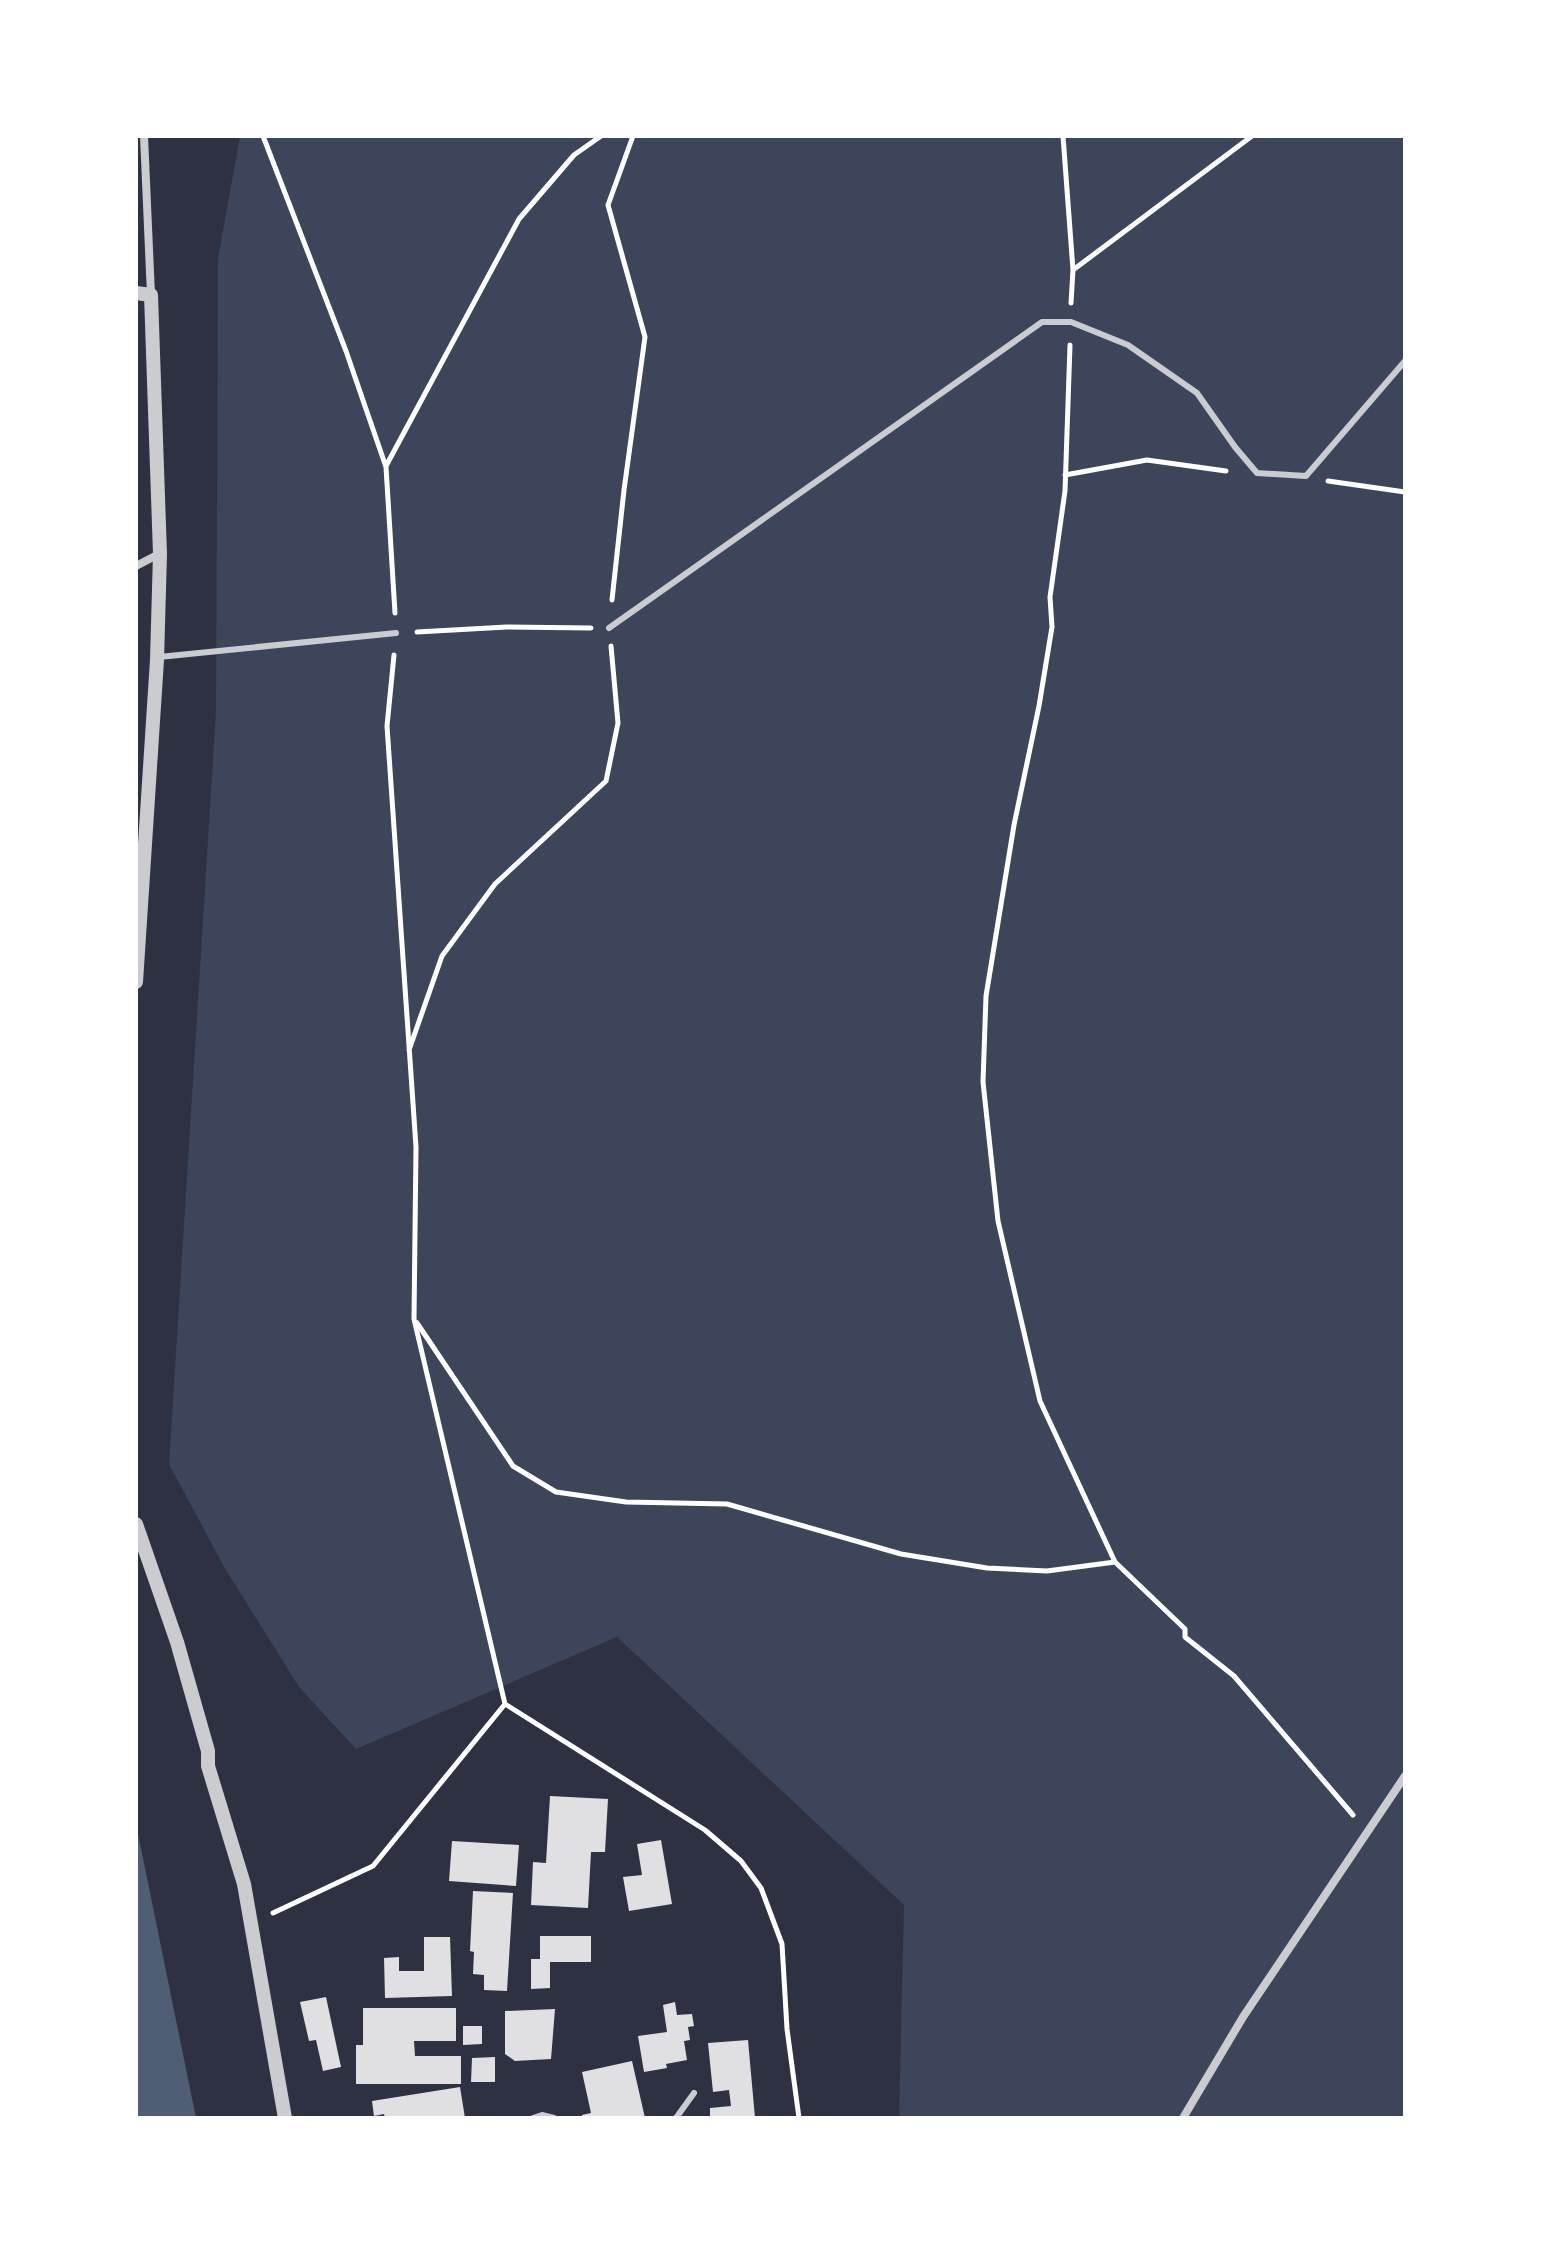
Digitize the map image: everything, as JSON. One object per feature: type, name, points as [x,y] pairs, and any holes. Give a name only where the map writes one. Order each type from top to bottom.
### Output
[{"type":"street","points":[[136,982],[160,554],[143,294],[144,136]]},
{"type":"street","points":[[136,566],[160,554]]},
{"type":"street","points":[[136,1524],[177,1642],[208,1751],[208,1766],[244,1884],[285,2118]]},
{"type":"street","points":[[1183,2118],[1243,2017],[1405,1776]]},
{"type":"lane","points":[[609,628],[1042,322],[1071,322],[1128,345],[1197,393],[1257,473],[1306,476],[1405,361]]},
{"type":"lane","points":[[155,657],[396,633]]},
{"type":"lane","points":[[676,2118],[694,2093]]},
{"type":"lane","points":[[533,2118],[542,2115],[554,2118]]},
{"type":"path","points":[[263,136],[346,351],[386,467],[396,633],[387,726],[416,1147],[414,1319],[505,1704],[705,1830],[741,1861],[761,1888],[782,1944],[787,2029],[799,2118]]},
{"type":"path","points":[[386,467],[519,219],[574,155],[601,136]]},
{"type":"path","points":[[409,1053],[442,956],[495,884],[606,781],[618,723],[609,628],[645,337],[608,205],[633,136]]},
{"type":"path","points":[[1063,136],[1073,270],[1065,491],[1050,597],[1052,627],[1014,825],[986,996],[983,1082],[998,1221],[1040,1401],[1115,1562],[1185,1629],[1185,1637],[1234,1676],[1368,1833]]},
{"type":"path","points":[[1073,270],[1252,136]]},
{"type":"path","points":[[396,633],[507,627],[609,628]]},
{"type":"path","points":[[414,1319],[513,1466],[556,1492],[626,1502],[727,1504],[901,1554],[987,1568],[1047,1571],[1115,1562]]},
{"type":"path","points":[[250,1923],[373,1866],[505,1704]]},
{"type":"shaded area","points":[[240,136],[1405,136],[1405,2118],[899,2118],[904,1905],[617,1637],[356,1749],[299,1687],[224,1567],[169,1464],[216,711],[218,258]]},
{"type":"shaded area","points":[[136,1824],[196,2118],[136,2118]]},
{"type":"building","points":[[550,1796],[608,1799],[605,1852],[591,1852],[588,1908],[531,1905],[533,1862],[546,1863]]},
{"type":"building","points":[[661,1840],[672,1904],[629,1911],[623,1877],[642,1875],[637,1844]]},
{"type":"building","points":[[452,1841],[519,1845],[516,1886],[449,1881]]},
{"type":"building","points":[[473,1891],[513,1893],[507,1991],[484,1990],[484,1975],[473,1974],[474,1952],[470,1951]]},
{"type":"building","points":[[540,1936],[591,1936],[591,1962],[550,1962],[550,1988],[531,1989],[531,1959],[540,1959]]},
{"type":"building","points":[[424,1937],[450,1937],[452,1996],[385,1998],[384,1958],[399,1957],[399,1971],[424,1971]]},
{"type":"building","points":[[326,1997],[341,2067],[323,2071],[316,2040],[309,2041],[300,2002]]},
{"type":"building","points":[[675,2002],[677,2015],[692,2014],[694,2026],[688,2027],[690,2040],[684,2041],[687,2060],[644,2072],[638,2036],[667,2032],[663,2005]]},
{"type":"building","points":[[363,2008],[456,2008],[456,2041],[414,2041],[415,2056],[461,2056],[461,2084],[356,2084],[356,2045],[363,2045]]},
{"type":"building","points":[[555,2009],[551,2059],[515,2061],[505,2054],[505,2011]]},
{"type":"building","points":[[463,2026],[482,2026],[482,2044],[463,2045]]},
{"type":"building","points":[[748,2040],[755,2118],[710,2118],[710,2108],[731,2106],[729,2090],[713,2092],[708,2043]]},
{"type":"building","points":[[495,2057],[495,2082],[471,2082],[472,2058]]},
{"type":"building","points":[[632,2061],[645,2118],[582,2118],[582,2115],[591,2113],[582,2072]]},
{"type":"building","points":[[460,2087],[465,2118],[374,2116],[372,2101]]}]
